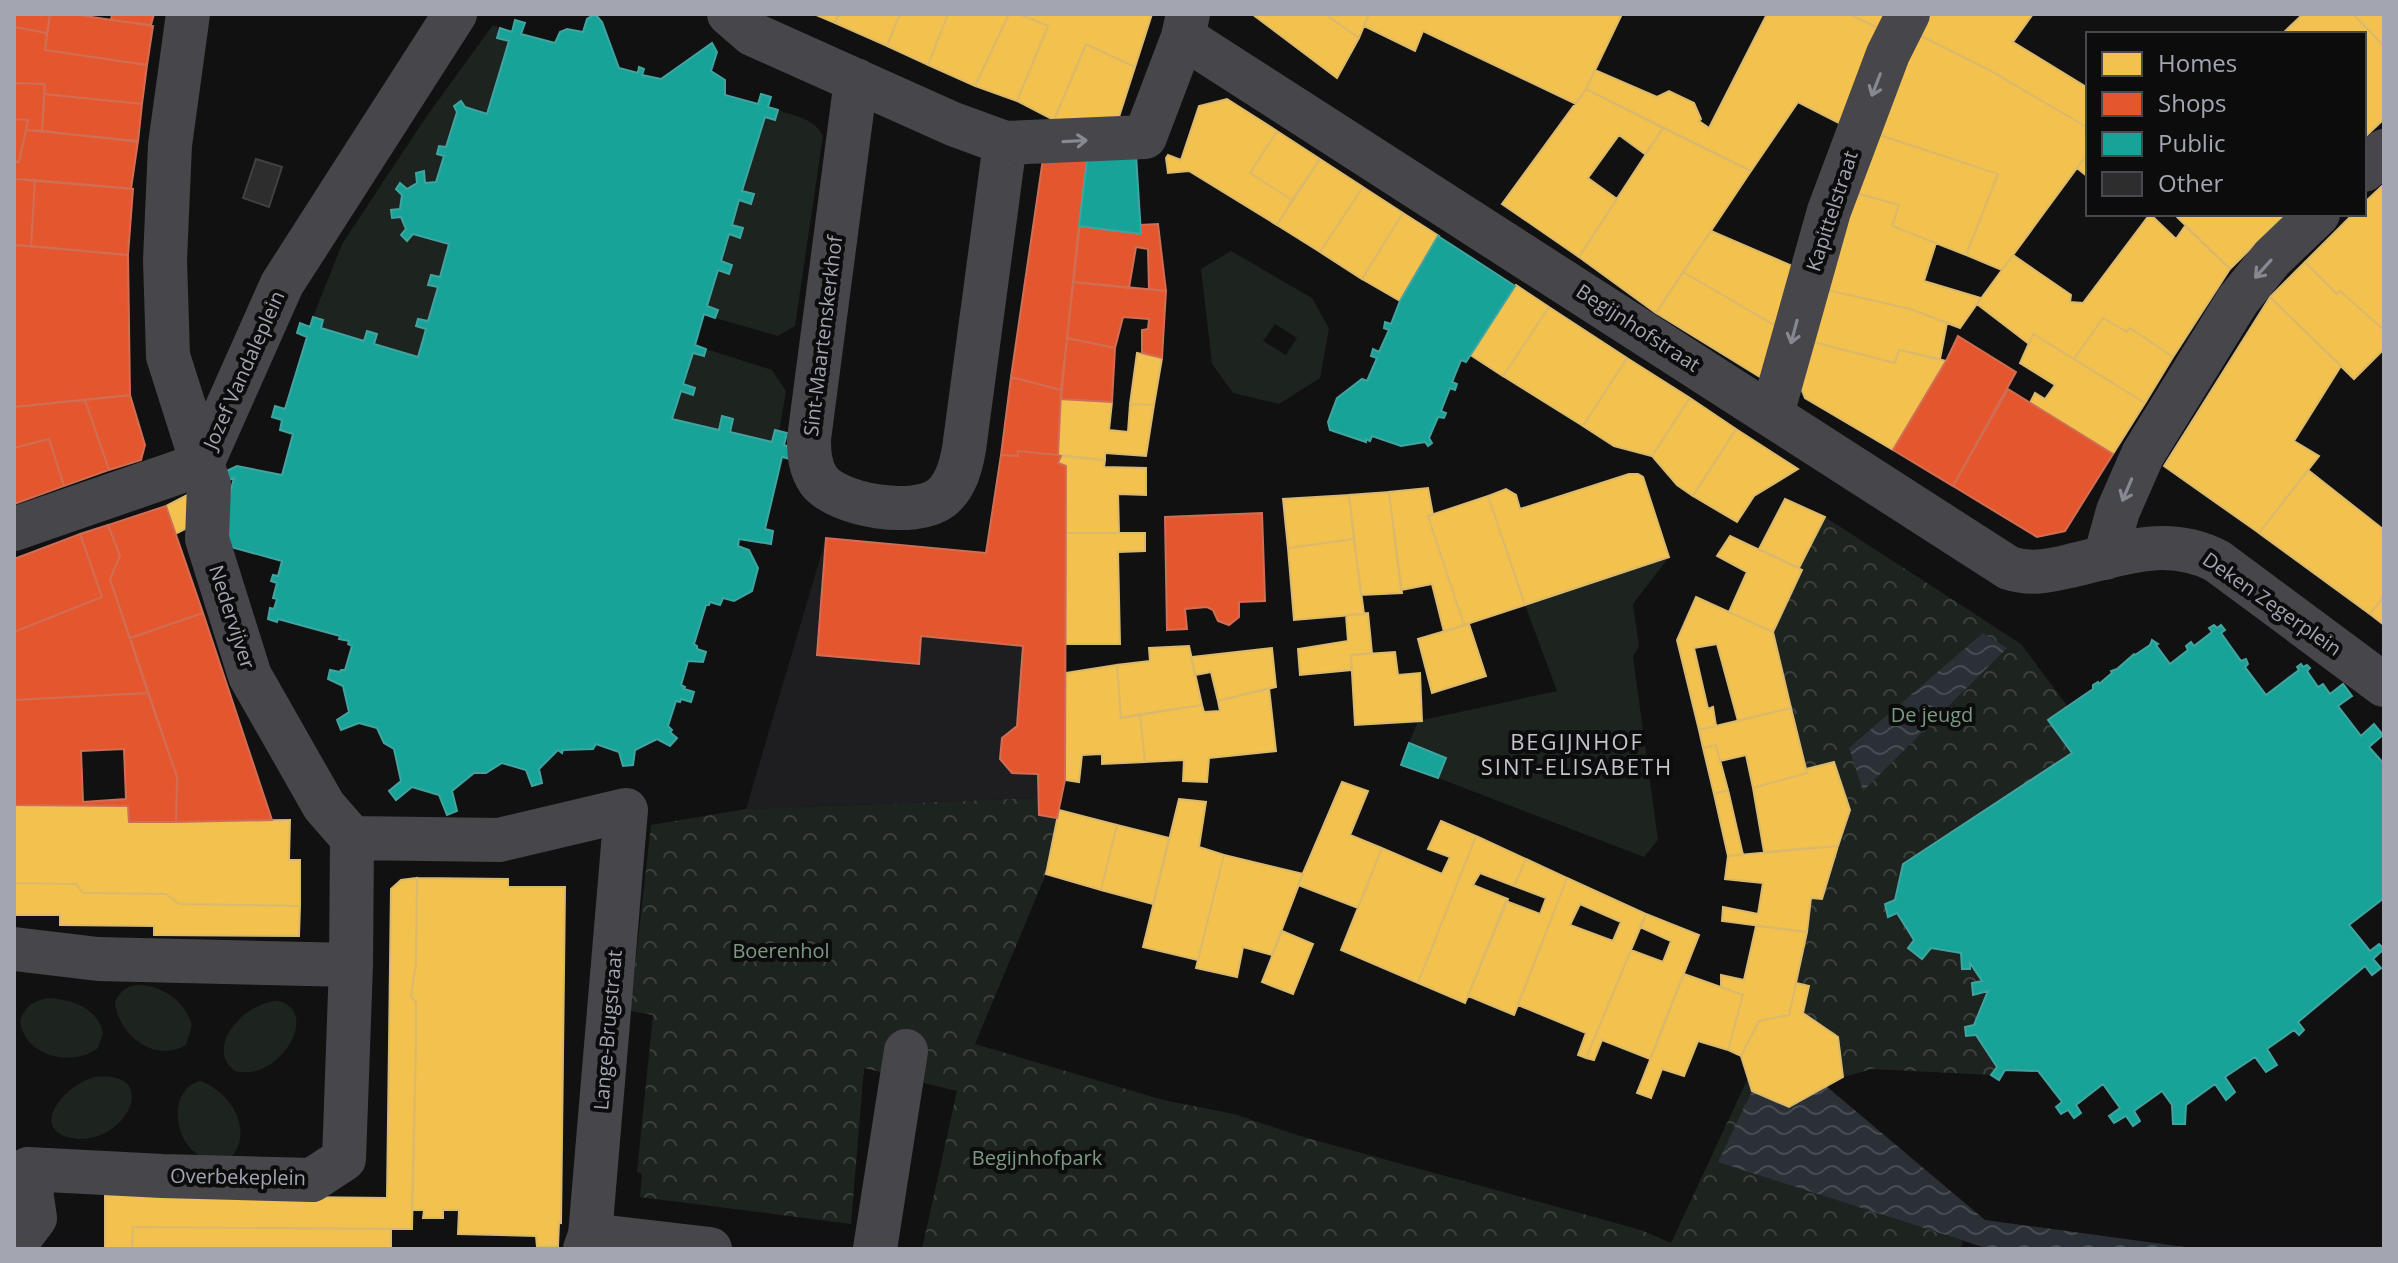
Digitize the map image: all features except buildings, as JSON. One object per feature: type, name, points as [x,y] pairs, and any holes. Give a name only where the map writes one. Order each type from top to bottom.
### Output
[{"type":"street","name":"Jozef Vandaleplein","points":[[188,14],[170,145],[165,274],[168,356],[202,464]]},
{"type":"street","name":"Jozef Vandaleplein","points":[[202,464],[282,284],[455,14]]},
{"type":"street","points":[[729,14],[752,34],[953,124],[1005,143],[1145,137],[1186,25]]},
{"type":"street","name":"Kapittelstraat","points":[[1772,414],[1829,211],[1888,54],[1908,14]]},
{"type":"street","name":"Begijnhofstraat","points":[[1186,25],[2009,568],[2030,573],[2105,558]]},
{"type":"street","name":"Sint-Maartenskerkhof","points":[[856,80],[809,439],[811,464],[820,482],[850,500],[920,508],[938,500],[956,478],[964,449],[1005,143]]},
{"type":"street","points":[[2366,168],[2384,151]]},
{"type":"street","points":[[2105,558],[2118,511],[2143,454],[2230,312],[2254,278],[2316,216]]},
{"type":"street","points":[[14,529],[202,464]]},
{"type":"street","name":"Nedervijver","points":[[202,464],[209,485],[207,539],[250,676],[324,806],[352,838]]},
{"type":"street","name":"Deken Zegerplein","points":[[2105,558],[2158,547],[2191,549],[2204,554],[2384,685]]},
{"type":"street","name":"Lange-Brugstraat","points":[[352,838],[499,840],[626,810],[587,1242]]},
{"type":"street","name":"Overbekeplein","points":[[14,1246],[35,1218],[21,1158],[162,1176],[312,1180],[344,1159],[352,838]]},
{"type":"street","points":[[14,949],[98,959],[351,965]]},
{"type":"street","points":[[875,1249],[906,1051]]},
{"type":"street","points":[[587,1242],[710,1249]]},
{"type":"shaded area","points":[[1044,152],[1067,338],[1058,454],[1061,456],[1058,463],[1066,466],[1065,780],[1057,818],[1039,815],[1038,798],[746,809],[826,538],[986,553]]},
{"type":"green space","points":[[493,25],[500,28],[497,38],[509,41],[487,114],[465,107],[461,102],[454,106],[457,112],[446,147],[439,146],[437,154],[444,156],[436,182],[425,183],[424,172],[416,173],[417,183],[404,193],[400,209],[391,211],[392,218],[401,217],[406,229],[401,235],[413,234],[449,244],[440,277],[431,275],[428,284],[438,287],[428,321],[419,319],[416,325],[426,329],[418,357],[374,344],[376,334],[368,331],[364,341],[321,328],[323,320],[313,317],[342,244],[426,117]]},
{"type":"green space","points":[[778,110],[810,122],[823,136],[795,326],[778,336],[715,318],[707,306],[718,270],[729,274],[732,265],[721,261],[729,234],[740,238],[743,229],[732,225],[739,200],[753,194],[742,191],[765,117],[775,120]]},
{"type":"green space","points":[[1231,251],[1312,298],[1329,328],[1320,378],[1279,404],[1233,393],[1212,364],[1201,269]],"holes":[[[1275,324],[1297,338],[1286,355],[1263,341]]]},
{"type":"green space","points":[[706,349],[772,370],[786,391],[779,432],[775,431],[772,442],[730,432],[722,417],[719,430],[672,419],[681,391],[693,395],[695,388],[683,384],[693,353],[704,355]]},
{"type":"green space","name":"De jeugd","points":[[1825,517],[2021,644],[2068,707],[2048,720],[2072,753],[1904,864],[1895,900],[1885,904],[1888,916],[1897,913],[1914,940],[1909,949],[1922,959],[1931,948],[1961,953],[1962,969],[1970,968],[1970,963],[1982,981],[1973,983],[1973,995],[1988,991],[1974,1025],[1965,1027],[1976,1035],[1997,1067],[1991,1075],[1872,1069],[1843,1077],[1838,1037],[1803,1013],[1809,987],[1796,983],[1811,898],[1822,899],[1850,810],[1834,762],[1806,769],[1773,632],[1802,570],[1799,568]]},
{"type":"green space","points":[[1669,557],[1633,604],[1639,646],[1633,657],[1658,840],[1644,857],[1438,778],[1445,758],[1409,743],[1418,721],[1557,691],[1525,605]]},
{"type":"green space","points":[[1039,798],[1039,815],[1057,818],[1046,874],[975,1044],[1163,1100],[1234,1114],[1300,1136],[1641,1230],[1671,1243],[1748,1078],[1752,1091],[1719,1162],[1963,1241],[1960,1249],[922,1249],[957,1091],[864,1068],[851,1224],[640,1197],[642,1174],[637,1172],[653,1015],[630,1011],[651,825],[746,809]]},
{"type":"green space","points":[[142,985],[159,989],[173,997],[184,1009],[192,1025],[186,1045],[174,1050],[151,1048],[140,1043],[123,1025],[115,1002],[126,989]]},
{"type":"green space","points":[[50,998],[76,1003],[96,1017],[103,1033],[98,1048],[87,1054],[63,1057],[51,1055],[30,1043],[23,1033],[22,1016],[31,1004]]},
{"type":"green space","points":[[278,1001],[291,1007],[296,1018],[290,1044],[280,1057],[266,1067],[251,1072],[235,1071],[226,1061],[224,1050],[232,1027],[253,1009]]},
{"type":"green space","points":[[96,1077],[117,1078],[128,1085],[132,1096],[129,1109],[120,1122],[107,1132],[90,1138],[71,1138],[58,1133],[52,1125],[56,1105],[74,1087]]},
{"type":"green space","points":[[200,1081],[222,1094],[236,1114],[240,1138],[228,1160],[206,1158],[193,1151],[180,1130],[178,1106],[182,1095],[189,1086]]},
{"type":"water","points":[[1983,633],[2007,648],[1863,791],[1849,748]]},
{"type":"water","points":[[1826,1086],[1985,1220],[2199,1249],[1989,1249],[1718,1162],[1752,1091],[1789,1106]]},
{"type":"district","name":"BEGIJNHOF SINT-ELISABETH","points":[[1577,754]]},
{"type":"park label","name":"Boerenhol","points":[[781,951]]},
{"type":"park label","name":"Begijnhofpark","points":[[1037,1158]]}]
